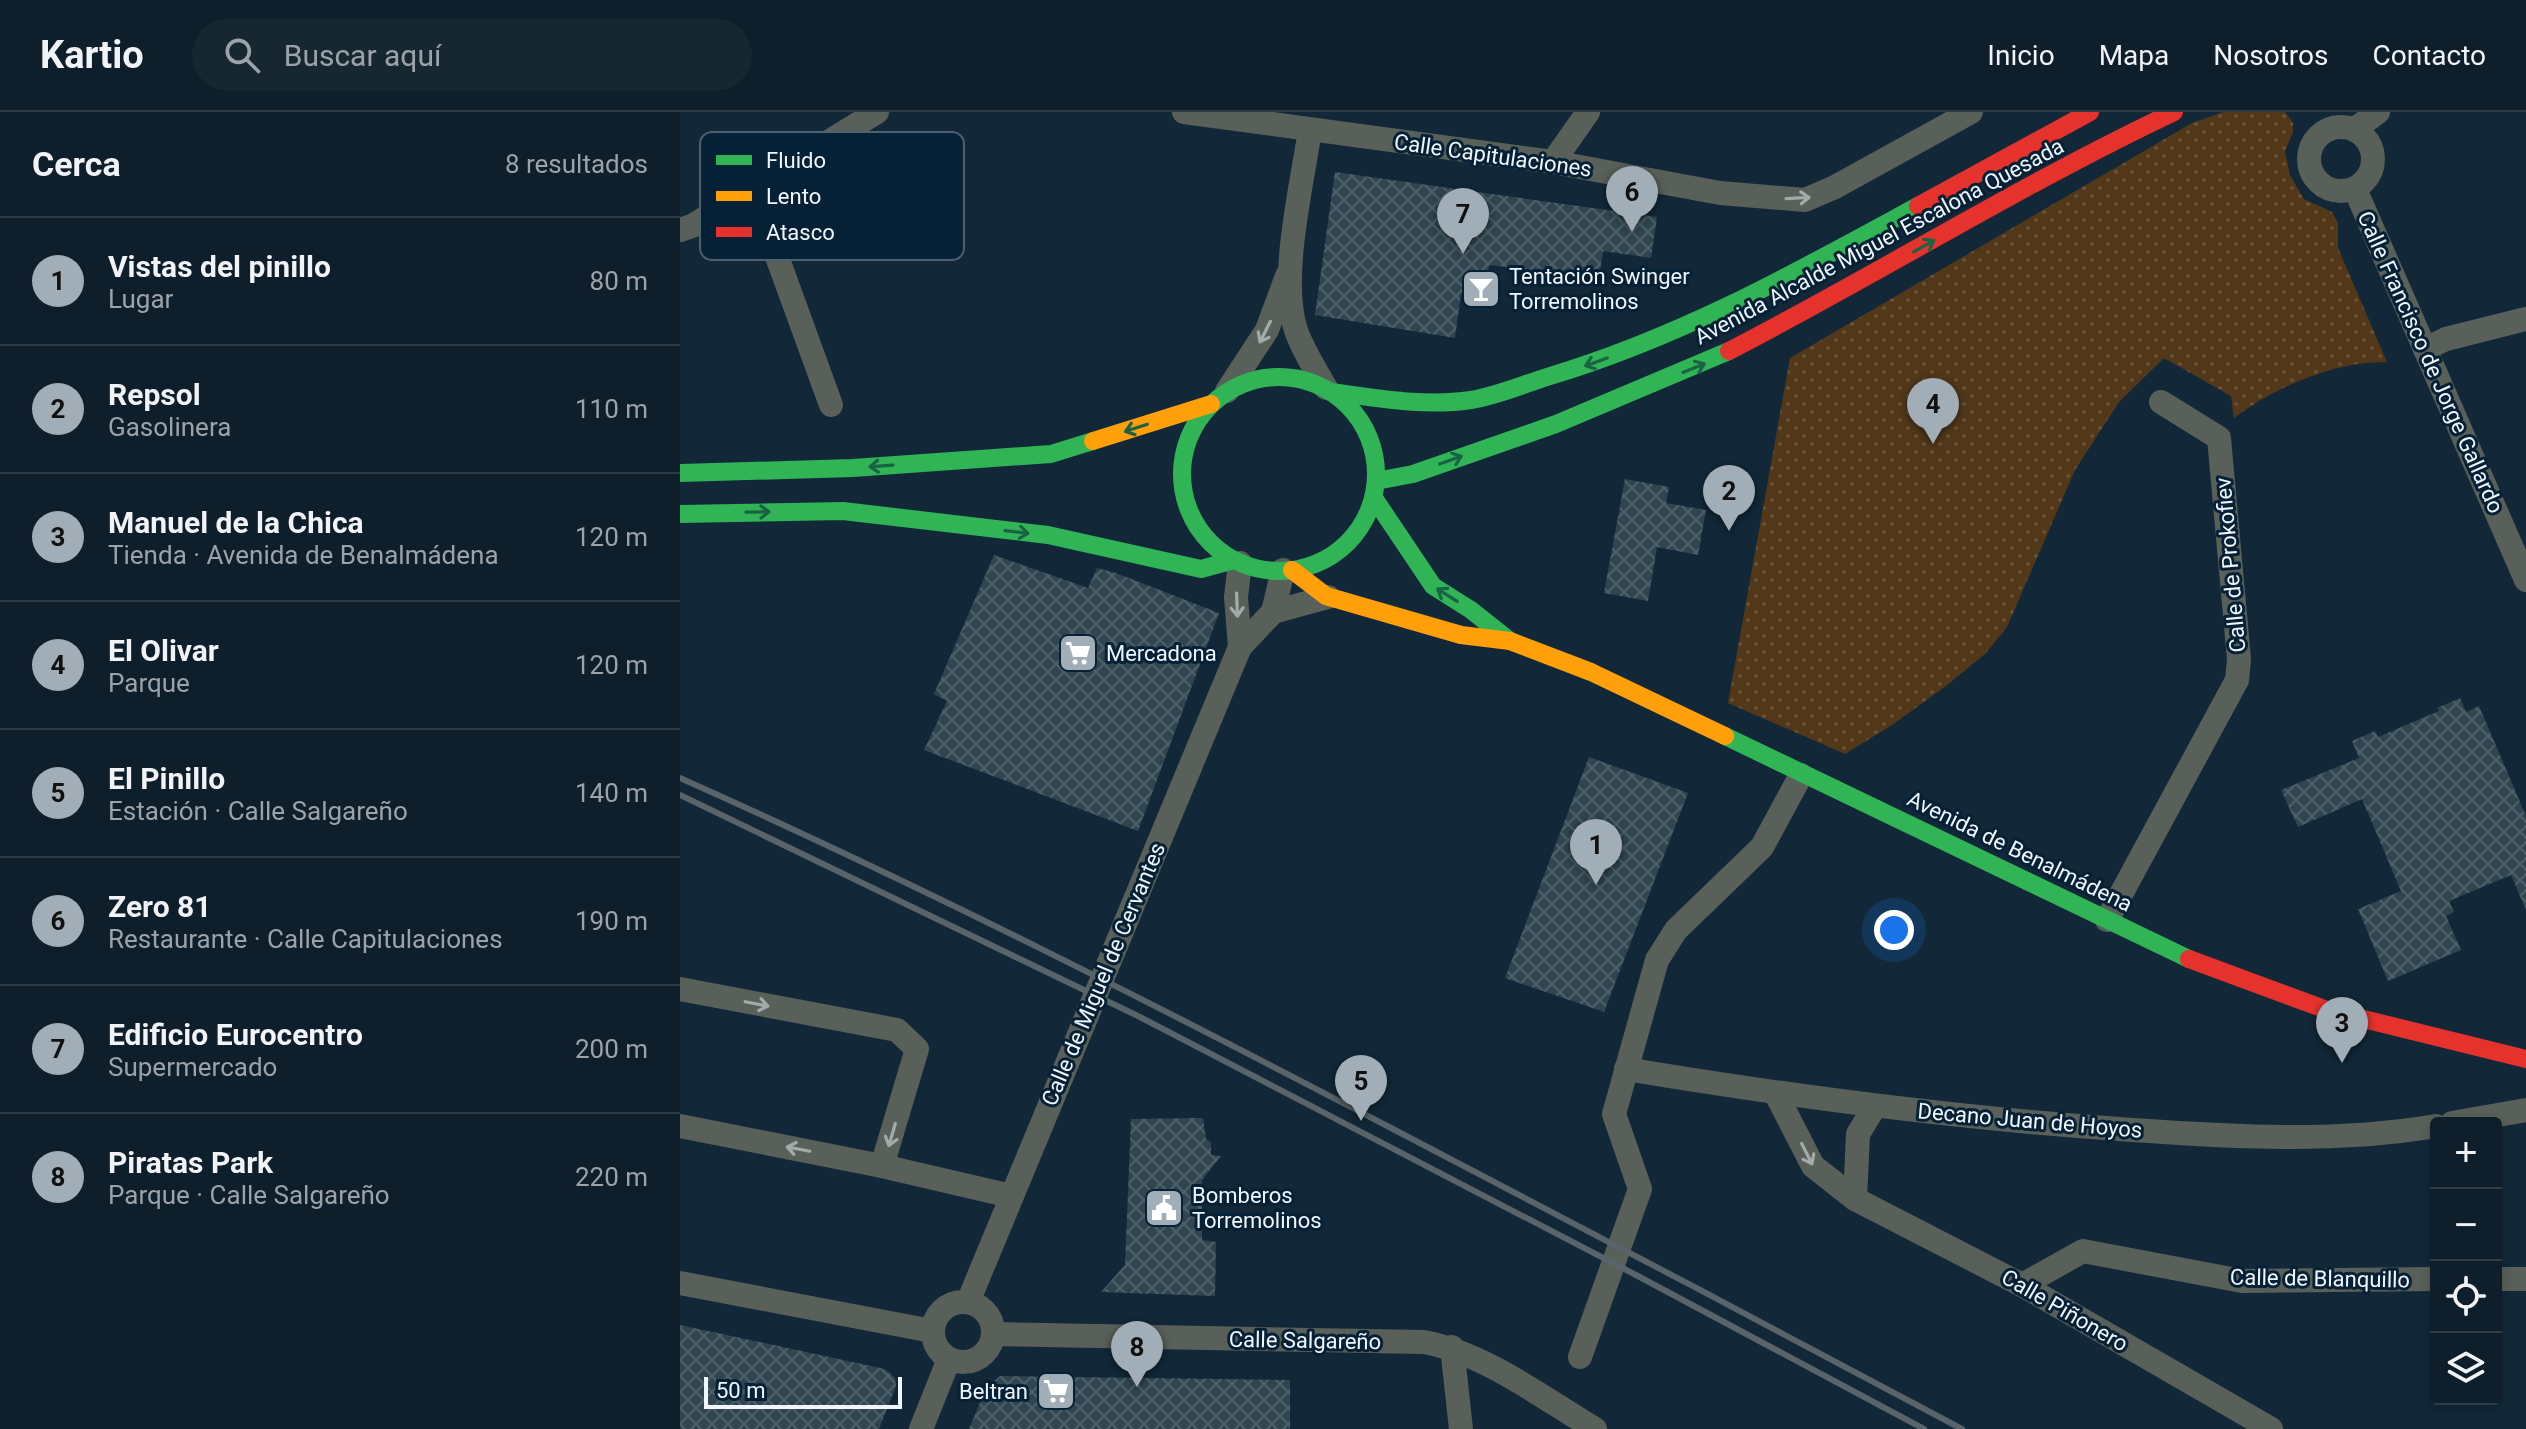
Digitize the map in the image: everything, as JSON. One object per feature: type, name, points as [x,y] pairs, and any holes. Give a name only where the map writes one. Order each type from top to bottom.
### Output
[{"type":"main road","name":"Avenida Alcalde Miguel Escalona Quesada","points":[[1329,390],[1417,403],[1472,400],[1591,364],[1691,325],[1793,274],[2090,112]]},
{"type":"main road","name":"Avenida Alcalde Miguel Escalona Quesada","points":[[1375,489],[1556,424],[1708,362],[1811,309],[2119,138],[2174,112]]},
{"type":"main road","points":[[680,473],[853,468],[1051,454],[1219,398],[1250,381],[1276,376],[1302,379],[1329,390],[1351,408],[1366,430],[1375,455],[1375,489],[1362,525],[1344,547],[1320,563],[1288,570],[1263,570],[1237,562],[1210,542],[1192,517],[1183,488],[1183,457],[1192,428],[1219,398]]},
{"type":"main road","name":"Avenida de Benalmádena","points":[[1375,489],[1433,586],[1471,610],[1510,641]]},
{"type":"main road","points":[[680,514],[843,511],[1048,535],[1201,569],[1237,562]]},
{"type":"main road","name":"Avenida de Benalmádena","points":[[1288,570],[1328,597],[1461,635],[1510,641],[1591,672],[2177,954],[2327,1010],[2526,1059]]},
{"type":"street","points":[[844,132],[877,112]]},
{"type":"street","name":"Calle Capitulaciones","points":[[1184,112],[1553,162],[1720,193],[1805,200],[1835,187],[1971,112]]},
{"type":"street","points":[[1553,162],[1588,112]]},
{"type":"street","points":[[2355,129],[2378,112]]},
{"type":"street","points":[[2318,122],[2355,129],[2364,136],[2373,155],[2373,167],[2368,177],[2355,189],[2333,191],[2322,186],[2314,178],[2309,161],[2318,122]]},
{"type":"street","points":[[1310,130],[1291,267],[1292,305],[1297,332],[1329,390]]},
{"type":"street","name":"Calle Francisco de Jorge Gallardo","points":[[2355,189],[2526,580]]},
{"type":"street","points":[[680,230],[700,221]]},
{"type":"street","points":[[778,260],[831,405]]},
{"type":"street","points":[[1219,398],[1267,330],[1291,267]]},
{"type":"street","points":[[2425,349],[2446,339],[2526,319]]},
{"type":"street","name":"Calle de Prokofiev","points":[[2107,920],[2237,680],[2239,659],[2219,438],[2161,402]]},
{"type":"street","points":[[1237,562],[1240,647]]},
{"type":"street","points":[[1240,647],[1273,612],[1288,570]]},
{"type":"street","points":[[1273,612],[1328,597]]},
{"type":"street","name":"Calle de Miguel de Cervantes","points":[[968,1302],[1240,647]]},
{"type":"street","points":[[1580,1357],[1640,1189],[1614,1114],[1657,960],[1676,930],[1762,847],[1801,775]]},
{"type":"street","points":[[680,989],[897,1030],[917,1049],[882,1166]]},
{"type":"street","name":"Decano Juan de Hoyos","points":[[1626,1069],[1776,1094],[2080,1127],[2259,1138],[2405,1131],[2430,1127]]},
{"type":"street","name":"Calle Piñonero","points":[[1776,1094],[1813,1166],[1855,1199],[2022,1285],[2271,1429]]},
{"type":"street","points":[[1855,1199],[1858,1134],[1875,1106]]},
{"type":"street","points":[[2486,1117],[2526,1110]]},
{"type":"street","points":[[680,1126],[882,1166],[1011,1196]]},
{"type":"street","name":"Calle de Blanquillo","points":[[2022,1285],[2083,1251],[2242,1281],[2430,1279]]},
{"type":"street","points":[[2502,1279],[2526,1279]]},
{"type":"street","points":[[680,1283],[932,1331]]},
{"type":"street","points":[[968,1302],[983,1310],[993,1334],[991,1344],[977,1359],[958,1362],[949,1359],[937,1347],[932,1331],[940,1312],[948,1306],[968,1302]]},
{"type":"street","name":"Calle Salgareño","points":[[993,1334],[1424,1342],[1452,1347],[1595,1429]]},
{"type":"street","points":[[1452,1347],[1461,1429]]},
{"type":"street","points":[[921,1429],[949,1359]]},
{"type":"shaded area","points":[[2223,112],[2285,112],[2293,123],[2293,132],[2285,151],[2290,175],[2304,199],[2332,212],[2338,223],[2338,248],[2387,362],[2347,366],[2306,378],[2268,396],[2234,418],[2231,396],[2164,358],[2119,402],[2075,470],[2007,627],[1986,653],[1946,686],[1845,754],[1728,703],[1790,358],[2192,123]]},
{"type":"building","points":[[1335,172],[1657,217],[1651,258],[1603,251],[1599,278],[1489,265],[1484,296],[1461,294],[1455,338],[1315,315]]},
{"type":"building","points":[[1625,479],[1669,487],[1666,503],[1706,510],[1698,555],[1657,547],[1648,601],[1604,593]]},
{"type":"building","name":"Mercadona","points":[[994,555],[1088,588],[1097,568],[1219,613],[1138,831],[924,750],[947,701],[934,694]]},
{"type":"building","points":[[2460,698],[2466,712],[2479,706],[2526,816],[2526,910],[2511,875],[2449,901],[2454,912],[2446,916],[2461,950],[2388,981],[2358,909],[2401,891],[2362,799],[2298,827],[2281,790],[2359,758],[2352,741],[2375,731],[2378,737],[2439,711],[2437,708]]},
{"type":"building","points":[[1589,757],[1688,793],[1604,1012],[1505,978]]},
{"type":"building","name":"Bomberos Torremolinos","points":[[1203,1118],[1206,1139],[1211,1142],[1211,1155],[1221,1156],[1202,1180],[1202,1240],[1216,1242],[1215,1296],[1101,1292],[1125,1265],[1131,1119]]},
{"type":"building","points":[[680,1325],[885,1369],[895,1378],[896,1386],[879,1429],[680,1429]]},
{"type":"building","points":[[1000,1376],[1290,1380],[1290,1429],[969,1429],[986,1388]]},
{"type":"railway","points":[[680,778],[860,861],[1128,992],[1962,1429]]},
{"type":"railway","points":[[680,795],[1140,1017],[1924,1429]]},
{"type":"traffic: fast","points":[[1331,392],[1436,403],[1471,400],[1499,393],[1596,361],[1691,323],[1782,279],[1918,206]]},
{"type":"traffic: fast","points":[[1376,481],[1413,474],[1556,424],[1729,351]]},
{"type":"traffic: fast","points":[[1279,377],[1316,384],[1348,405],[1369,437],[1376,474],[1369,511],[1348,543],[1316,564],[1279,571],[1242,564],[1210,543],[1189,511],[1182,474],[1189,437],[1210,405],[1242,384],[1279,377]]},
{"type":"traffic: fast","points":[[680,473],[853,468],[1051,454],[1093,441]]},
{"type":"traffic: fast","points":[[1374,498],[1433,586],[1471,610],[1510,641]]},
{"type":"traffic: fast","points":[[680,514],[843,511],[1048,535],[1201,569],[1234,560]]},
{"type":"traffic: fast","points":[[1725,736],[2189,959]]},
{"type":"traffic: slow","points":[[1093,441],[1211,404]]},
{"type":"traffic: slow","points":[[1292,570],[1326,596],[1461,635],[1510,641],[1591,672],[1725,736]]},
{"type":"traffic: jam","points":[[1918,206],[2090,112]]},
{"type":"traffic: jam","points":[[1729,351],[2061,169],[2174,112]]},
{"type":"traffic: jam","points":[[2189,959],[2327,1010],[2526,1059]]},
{"type":"place","name":"Zero 81","points":[[1632,232]]},
{"type":"place","name":"Edificio Eurocentro","points":[[1463,254]]},
{"type":"place","name":"Tentación Swinger Torremolinos","points":[[1481,289]]},
{"type":"place","name":"El Olivar","points":[[1933,444]]},
{"type":"place","name":"Repsol","points":[[1729,531]]},
{"type":"place","name":"Mercadona","points":[[1078,653]]},
{"type":"place","name":"Vistas del pinillo","points":[[1596,885]]},
{"type":"place","name":"Manuel de la Chica","points":[[2342,1063]]},
{"type":"place","name":"El Pinillo","points":[[1361,1121]]},
{"type":"place","name":"Bomberos Torremolinos","points":[[1164,1208]]},
{"type":"place","name":"Piratas Park","points":[[1137,1387]]},
{"type":"place","name":"Beltran","points":[[1056,1391]]}]
